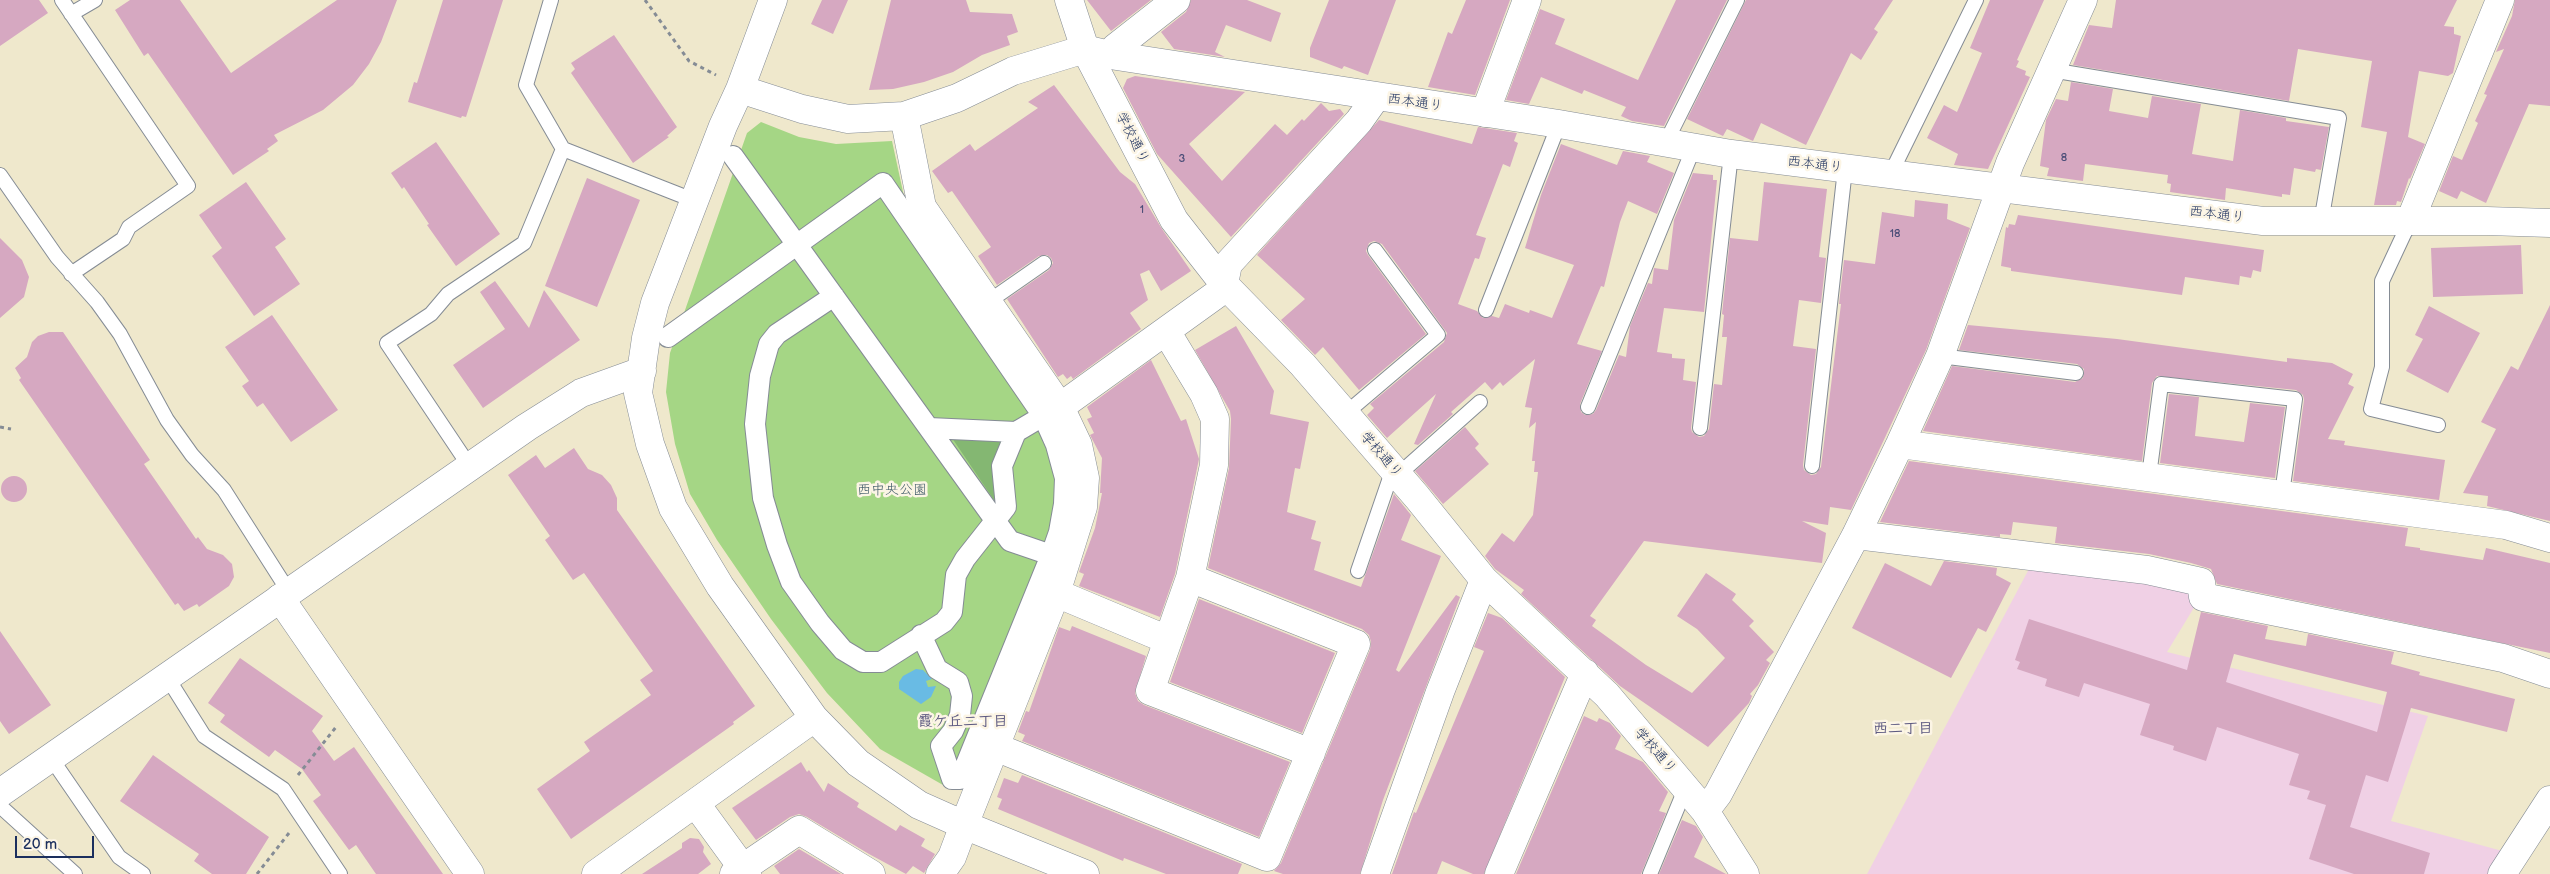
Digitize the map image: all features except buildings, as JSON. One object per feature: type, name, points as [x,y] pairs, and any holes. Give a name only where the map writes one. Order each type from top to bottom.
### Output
[{"type":"street","points":[[773,0],[740,88],[722,126],[693,200],[655,303],[646,338],[638,393],[650,444],[673,508],[720,586],[814,718],[858,763],[919,805],[1085,874]]},
{"type":"street","name":"学校通り","points":[[1069,0],[1086,49],[1174,220],[1224,284],[1303,365],[1396,472],[1484,580],[1585,673],[1686,787],[1705,811],[1745,874]]},
{"type":"street","points":[[1112,55],[1115,48],[1176,0]]},
{"type":"street","points":[[1485,113],[1527,0]]},
{"type":"street","points":[[1705,811],[1718,794],[1856,536],[1900,444],[1940,356],[2001,187],[2083,0]]},
{"type":"street","points":[[2410,222],[2500,0]]},
{"type":"street","points":[[740,88],[802,109],[848,119],[904,116],[957,98],[1013,71],[1086,49]]},
{"type":"street","name":"西本通り","points":[[1086,49],[1112,55],[1376,97],[1559,124],[1731,154],[2263,221],[2550,223]]},
{"type":"street","points":[[929,428],[1016,432],[1052,411],[1217,294],[1224,284],[1228,264],[1359,121],[1376,97]]},
{"type":"street","points":[[904,116],[922,207],[988,302],[1052,411],[1056,445],[1065,478],[1064,504],[1059,532],[1051,555],[960,779],[952,779],[941,746],[953,731],[960,715],[962,696],[958,682],[937,668],[921,635]]},
{"type":"street","points":[[733,156],[1010,541],[1051,555]]},
{"type":"street","points":[[668,337],[883,183],[1078,445],[1085,478],[1083,508],[1056,593],[993,746],[952,857],[940,874]]},
{"type":"street","points":[[834,296],[777,334],[769,344],[760,376],[755,424],[763,498],[777,545],[791,582],[820,623],[843,650],[862,662],[881,662],[944,622],[952,612],[956,575],[965,558],[997,522],[1006,507],[1002,466],[1016,432]]},
{"type":"street","points":[[1166,331],[1204,394],[1215,419],[1214,465],[1190,578],[1150,691],[1311,753]]},
{"type":"street","points":[[0,793],[470,467],[581,393],[642,371]]},
{"type":"street","points":[[1900,444],[2506,525],[2550,538]]},
{"type":"street","points":[[1856,536],[2146,570],[2202,582],[2204,597],[2503,658],[2550,674]]},
{"type":"street","points":[[993,746],[1267,857],[1356,644],[1190,578]]},
{"type":"street","points":[[1375,874],[1440,692],[1484,580]]},
{"type":"street","points":[[1056,593],[1168,640]]},
{"type":"street","points":[[285,595],[358,710],[470,874]]},
{"type":"street","points":[[1499,874],[1585,673]]},
{"type":"street","points":[[596,874],[814,718]]},
{"type":"street","points":[[2502,874],[2550,800]]},
{"type":"street","points":[[696,804],[741,872],[799,830],[871,874]]},
{"type":"lane","points":[[62,0],[188,186],[129,227],[123,238],[71,274]]},
{"type":"lane","points":[[71,14],[95,0]]},
{"type":"lane","points":[[551,0],[526,84],[563,148],[693,200]]},
{"type":"lane","points":[[1666,142],[1737,0]]},
{"type":"lane","points":[[1891,173],[1976,0]]},
{"type":"lane","points":[[2051,70],[2339,118],[2321,222]]},
{"type":"lane","points":[[1486,310],[1559,124]]},
{"type":"lane","points":[[1588,407],[1694,147]]},
{"type":"lane","points":[[470,467],[387,343],[431,314],[448,294],[524,243],[563,148]]},
{"type":"lane","points":[[1700,428],[1731,154]]},
{"type":"lane","points":[[1812,466],[1845,169]]},
{"type":"lane","points":[[0,175],[57,258],[97,302],[120,334],[167,420],[192,455],[224,490],[285,595]]},
{"type":"lane","points":[[2410,222],[2382,281],[2382,367],[2371,409],[2438,425]]},
{"type":"lane","points":[[1345,414],[1438,335],[1375,250]]},
{"type":"lane","points":[[988,302],[1044,263]]},
{"type":"lane","points":[[1940,356],[2076,373]]},
{"type":"lane","points":[[2150,476],[2160,384],[2295,399],[2282,494]]},
{"type":"lane","points":[[1358,571],[1396,472],[1480,402]]},
{"type":"lane","points":[[167,678],[204,736],[282,789],[340,874]]},
{"type":"lane","points":[[51,758],[119,857],[143,874]]},
{"type":"lane","points":[[1650,874],[1686,787]]},
{"type":"lane","points":[[0,806],[75,874]]},
{"type":"path","points":[[645,0],[689,61],[740,88]]},
{"type":"path","points":[[0,427],[11,429]]},
{"type":"path","points":[[282,789],[302,770],[330,734],[358,710]]},
{"type":"path","points":[[258,874],[284,837],[304,821]]},
{"type":"shaded area","points":[[2030,567],[2183,588],[2198,601],[2167,652],[2428,716],[2391,821],[2510,853],[2496,874],[1867,874]]},
{"type":"green space","name":"西中央公園","points":[[761,122],[799,137],[836,144],[892,141],[908,215],[1048,412],[1069,503],[967,784],[950,789],[880,749],[827,693],[771,619],[717,540],[690,494],[675,444],[666,392],[670,353],[747,133]]},
{"type":"green space","points":[[1009,437],[996,503],[952,438]]},
{"type":"water","points":[[916,669],[923,670],[932,679],[926,681],[928,687],[936,686],[931,697],[921,704],[899,689],[899,682],[903,676]]},
{"type":"district","name":"霞ケ丘二丁目","points":[[963,722]]},
{"type":"district","name":"西二丁目","points":[[1903,729]]}]
